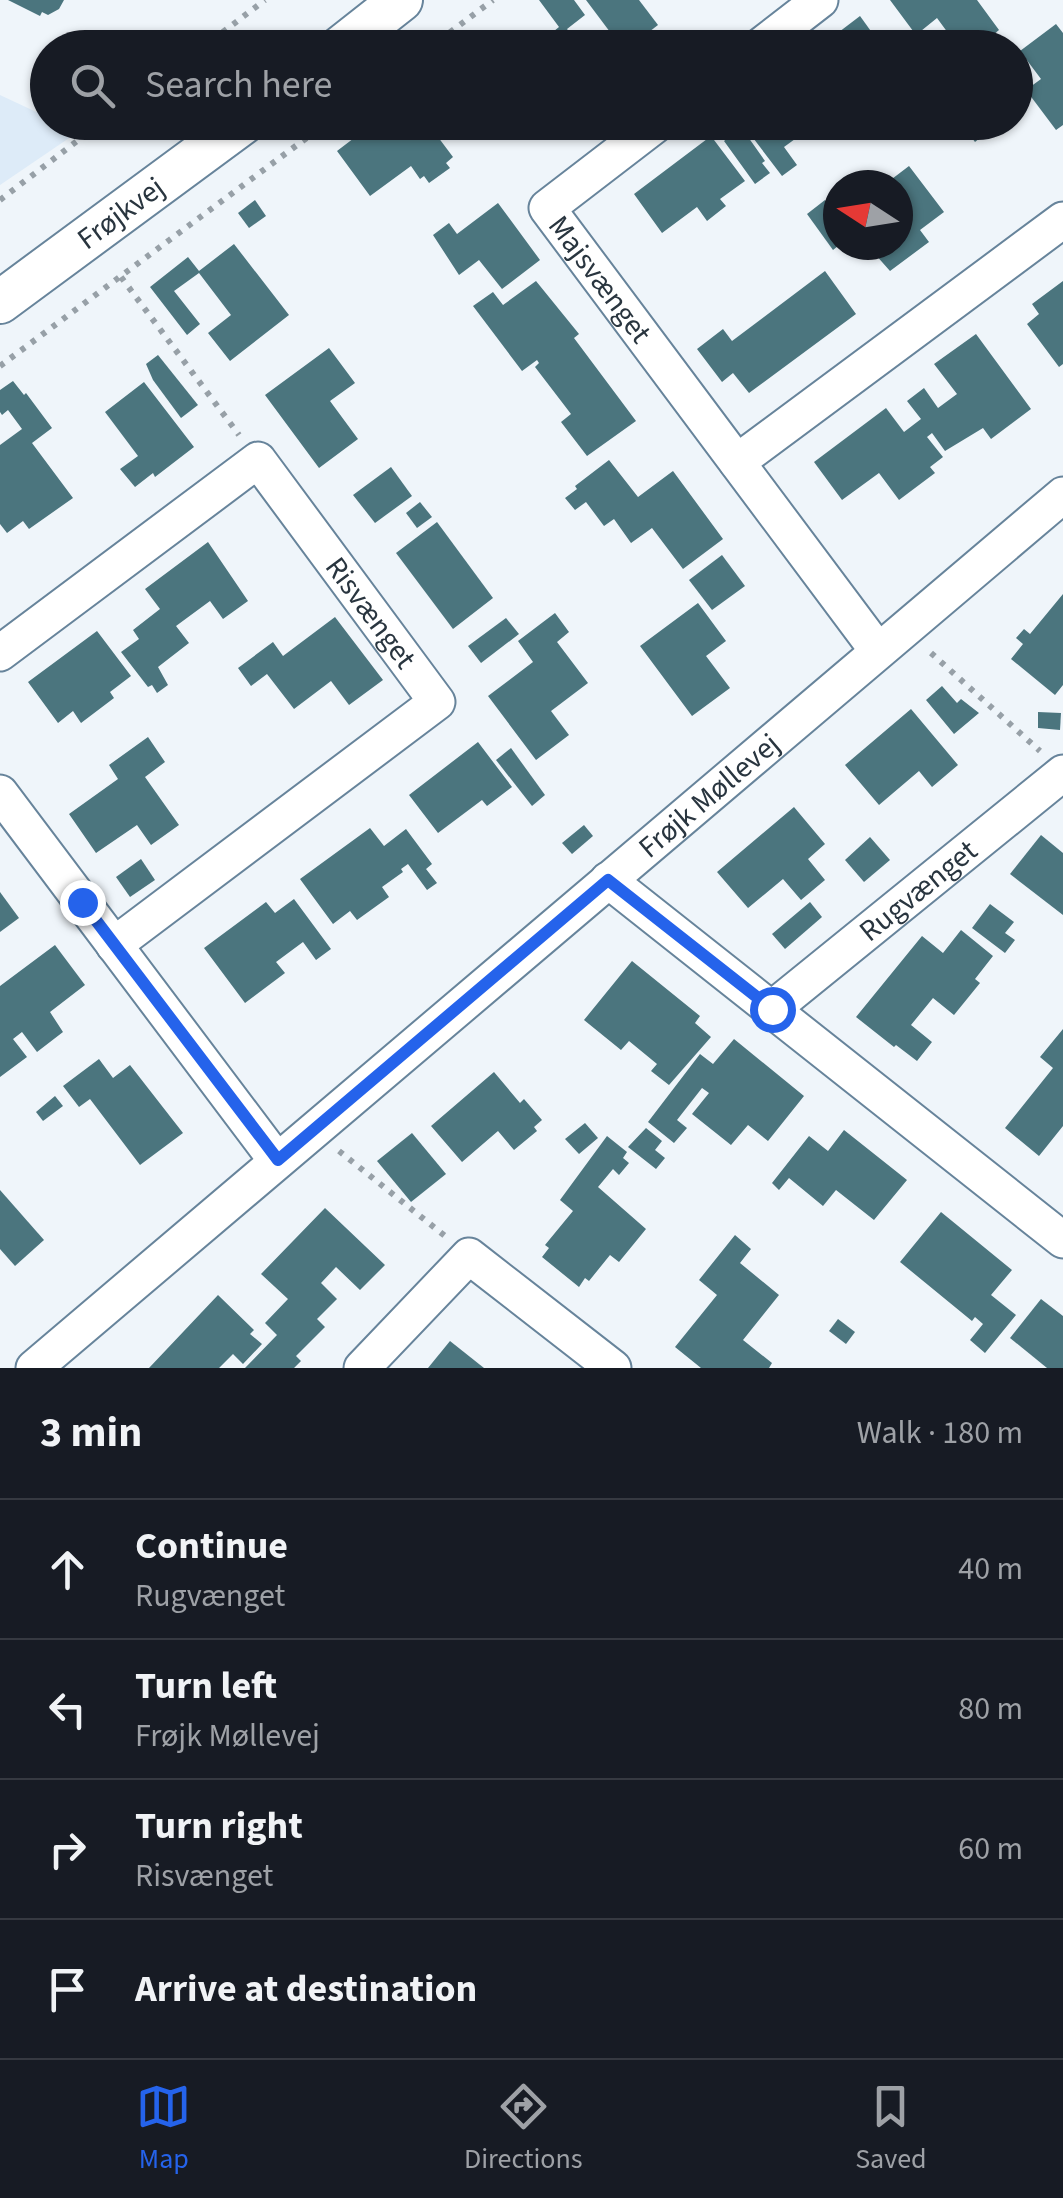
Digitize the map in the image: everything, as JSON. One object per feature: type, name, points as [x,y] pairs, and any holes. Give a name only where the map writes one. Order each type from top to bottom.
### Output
[{"type":"street","points":[[363,30],[401,0]]},
{"type":"street","points":[[781,30],[820,0]]},
{"type":"street","name":"Frøjkvej","points":[[0,302],[220,140]]},
{"type":"street","name":"Majsvænget","points":[[636,140],[547,208],[878,651]]},
{"type":"street","points":[[737,462],[1063,220]]},
{"type":"street","points":[[0,652],[258,460]]},
{"type":"street","name":"Risvænget","points":[[114,944],[437,702],[258,460]]},
{"type":"street","name":"Frøjk Møllevej","points":[[34,1368],[1063,495]]},
{"type":"street","name":"Rugvænget","points":[[772,1009],[1056,765]]},
{"type":"street","points":[[0,793],[278,1160]]},
{"type":"street","points":[[608,880],[1063,1240]]},
{"type":"street","points":[[362,1368],[469,1256],[613,1368]]},
{"type":"path","points":[[226,30],[265,0]]},
{"type":"path","points":[[453,30],[493,0]]},
{"type":"path","points":[[0,200],[78,140]]},
{"type":"path","points":[[0,366],[304,140]]},
{"type":"path","points":[[120,276],[258,460]]},
{"type":"path","points":[[931,652],[1056,765]]},
{"type":"path","points":[[339,1151],[469,1256]]},
{"type":"shaded area","points":[[0,95],[30,109],[30,140],[66,140],[0,185]]},
{"type":"building","points":[[8,0],[64,0],[59,9],[48,15],[42,12],[40,16]]},
{"type":"building","points":[[539,0],[574,0],[585,15],[568,30],[555,30],[559,27]]},
{"type":"building","points":[[586,0],[639,0],[658,25],[651,30],[608,30]]},
{"type":"building","points":[[890,0],[977,0],[999,30],[946,30],[937,18],[922,30],[912,30]]},
{"type":"building","points":[[860,16],[870,30],[842,30]]},
{"type":"building","points":[[1056,24],[1063,33],[1063,125],[1056,130],[1033,99],[1033,85],[1041,79],[1033,68],[1033,41]]},
{"type":"building","points":[[351,140],[440,140],[453,157],[446,163],[450,168],[429,183],[424,176],[420,179],[411,166],[370,196],[337,151]]},
{"type":"building","points":[[706,140],[714,140],[745,181],[720,199],[726,206],[707,221],[697,207],[662,233],[634,194]]},
{"type":"building","points":[[750,140],[770,173],[755,184],[724,141]]},
{"type":"building","points":[[755,140],[794,140],[784,147],[797,165],[782,176]]},
{"type":"building","points":[[913,171],[944,212],[920,230],[929,242],[913,254]]},
{"type":"building","points":[[255,200],[266,216],[249,228],[238,213]]},
{"type":"building","points":[[823,202],[823,236],[807,214]]},
{"type":"building","points":[[498,203],[540,260],[502,289],[479,260],[459,275],[433,235],[449,223],[457,234]]},
{"type":"building","points":[[234,244],[289,315],[230,361],[208,333],[231,315],[199,273],[174,291],[200,324],[187,335],[150,287],[188,257],[199,271]]},
{"type":"building","points":[[880,260],[905,260],[890,271]]},
{"type":"building","points":[[825,271],[856,314],[749,393],[733,373],[722,382],[697,349],[723,329],[732,341]]},
{"type":"building","points":[[536,281],[579,334],[574,338],[636,421],[587,456],[561,422],[571,414],[535,367],[537,360],[522,371],[473,306],[493,292],[503,305]]},
{"type":"building","points":[[1063,281],[1063,364],[1059,367],[1027,324],[1039,314],[1032,304]]},
{"type":"building","points":[[976,334],[1031,409],[991,439],[983,428],[945,451],[932,433],[927,437],[943,457],[930,467],[935,473],[899,500],[879,473],[842,500],[814,462],[886,408],[904,432],[921,419],[907,401],[924,388],[938,408],[957,394],[934,364]]},
{"type":"building","points":[[329,348],[355,383],[330,401],[358,439],[319,468],[265,395]]},
{"type":"building","points":[[158,355],[198,405],[181,418],[146,364]]},
{"type":"building","points":[[13,381],[52,428],[32,443],[73,498],[29,529],[23,521],[7,533],[0,524],[0,445],[22,429],[8,410],[2,415],[0,412],[0,390]]},
{"type":"building","points":[[144,382],[194,447],[135,487],[120,469],[138,456],[105,412]]},
{"type":"building","points":[[609,460],[638,497],[673,471],[723,539],[683,569],[652,528],[631,543],[614,519],[604,526],[586,502],[575,510],[565,498]]},
{"type":"building","points":[[391,467],[412,496],[375,523],[353,495]]},
{"type":"building","points":[[420,502],[432,517],[417,528],[406,513]]},
{"type":"building","points":[[437,522],[493,598],[453,629],[396,553]]},
{"type":"building","points":[[208,542],[248,601],[223,619],[210,601],[176,626],[189,643],[158,667],[168,685],[157,693],[121,652],[139,639],[133,630],[160,609],[145,589]]},
{"type":"building","points":[[722,555],[745,586],[712,610],[689,580]]},
{"type":"building","points":[[1063,594],[1063,685],[1055,695],[1011,659],[1023,644],[1016,638],[1024,629],[1030,634]]},
{"type":"building","points":[[698,603],[726,641],[706,656],[730,688],[692,716],[640,646]]},
{"type":"building","points":[[555,613],[569,632],[557,642],[588,683],[551,711],[569,735],[536,760],[488,696],[533,662],[518,641]]},
{"type":"building","points":[[335,617],[383,680],[349,705],[331,681],[294,709],[267,674],[251,686],[238,668],[273,642],[283,656]]},
{"type":"building","points":[[506,618],[519,634],[481,663],[468,646]]},
{"type":"building","points":[[97,631],[131,676],[110,692],[114,698],[81,723],[73,711],[58,723],[28,682]]},
{"type":"building","points":[[942,686],[957,703],[961,699],[979,713],[954,734],[926,700]]},
{"type":"building","points":[[911,709],[958,765],[932,787],[919,771],[879,805],[845,765]]},
{"type":"building","points":[[1038,712],[1061,713],[1060,730],[1038,728]]},
{"type":"building","points":[[148,737],[165,762],[145,777],[179,825],[151,845],[137,825],[96,853],[69,814],[118,779],[109,765]]},
{"type":"building","points":[[478,742],[512,787],[487,806],[482,800],[438,833],[409,795]]},
{"type":"building","points":[[511,748],[545,795],[532,806],[496,760]]},
{"type":"building","points":[[794,807],[825,844],[808,859],[825,880],[801,900],[783,879],[748,908],[717,872]]},
{"type":"building","points":[[584,825],[593,836],[572,854],[562,843]]},
{"type":"building","points":[[370,828],[384,846],[406,829],[432,864],[426,869],[437,883],[427,890],[408,864],[382,887],[389,897],[357,920],[350,911],[333,924],[300,879]]},
{"type":"building","points":[[1041,835],[1063,853],[1063,915],[1010,874]]},
{"type":"building","points":[[870,837],[890,860],[864,882],[845,860]]},
{"type":"building","points":[[141,859],[155,880],[130,897],[116,877]]},
{"type":"building","points":[[0,892],[19,918],[0,932]]},
{"type":"building","points":[[294,899],[331,949],[316,960],[303,942],[276,962],[285,973],[245,1003],[204,948],[266,902],[275,913]]},
{"type":"building","points":[[810,902],[822,917],[785,949],[772,934]]},
{"type":"building","points":[[990,904],[1014,922],[1005,933],[1015,940],[1005,953],[972,928]]},
{"type":"building","points":[[961,930],[993,956],[975,979],[980,983],[954,1015],[933,998],[911,1025],[932,1042],[917,1061],[856,1017],[922,936],[943,953]]},
{"type":"building","points":[[55,945],[85,985],[50,1012],[63,1032],[37,1052],[22,1032],[13,1039],[27,1057],[0,1077],[0,986]]},
{"type":"building","points":[[632,961],[700,1016],[695,1023],[711,1037],[669,1085],[651,1071],[657,1064],[629,1041],[621,1050],[584,1020]]},
{"type":"building","points":[[1063,1029],[1063,1126],[1039,1156],[1005,1128],[1053,1068],[1040,1057]]},
{"type":"building","points":[[734,1039],[804,1096],[768,1141],[748,1125],[731,1145],[692,1114],[709,1093],[702,1088],[677,1120],[687,1128],[674,1143],[648,1122],[700,1054],[713,1064]]},
{"type":"building","points":[[99,1059],[113,1078],[130,1065],[183,1133],[140,1165],[90,1099],[79,1107],[63,1086]]},
{"type":"building","points":[[494,1072],[520,1103],[524,1099],[542,1120],[534,1127],[537,1131],[514,1150],[498,1131],[462,1162],[431,1126]]},
{"type":"building","points":[[55,1096],[63,1106],[43,1121],[36,1112]]},
{"type":"building","points":[[585,1123],[598,1138],[579,1154],[565,1139]]},
{"type":"building","points":[[646,1128],[662,1141],[655,1150],[665,1158],[656,1169],[628,1147]]},
{"type":"building","points":[[844,1130],[907,1180],[874,1220],[836,1190],[823,1206],[789,1178],[779,1190],[772,1183],[809,1136],[828,1151]]},
{"type":"building","points":[[412,1133],[446,1174],[411,1202],[377,1161]]},
{"type":"building","points":[[607,1136],[627,1152],[623,1158],[629,1163],[619,1175],[613,1169],[598,1187],[646,1229],[619,1262],[610,1255],[589,1281],[585,1278],[579,1287],[542,1257],[549,1248],[545,1245],[573,1211],[560,1200]]},
{"type":"building","points":[[0,1190],[44,1240],[15,1266],[0,1249]]},
{"type":"building","points":[[325,1208],[385,1265],[360,1290],[336,1267],[321,1283],[337,1299],[317,1319],[325,1327],[296,1356],[301,1361],[294,1368],[245,1368],[277,1335],[265,1323],[288,1299],[261,1274]]},
{"type":"building","points":[[941,1212],[1012,1270],[991,1295],[1016,1315],[985,1353],[970,1340],[983,1324],[975,1317],[972,1321],[900,1262]]},
{"type":"building","points":[[735,1235],[751,1249],[740,1263],[779,1295],[743,1340],[772,1363],[769,1368],[701,1368],[675,1347],[717,1295],[699,1280]]},
{"type":"building","points":[[218,1295],[254,1330],[250,1334],[262,1344],[243,1364],[233,1354],[219,1368],[149,1368]]},
{"type":"building","points":[[1041,1299],[1063,1316],[1063,1368],[1047,1368],[1010,1338]]},
{"type":"building","points":[[838,1319],[855,1332],[846,1344],[829,1331]]},
{"type":"building","points":[[450,1341],[484,1368],[428,1368]]},
{"type":"route","points":[[82,902],[278,1160],[608,880],[772,1009]]}]
